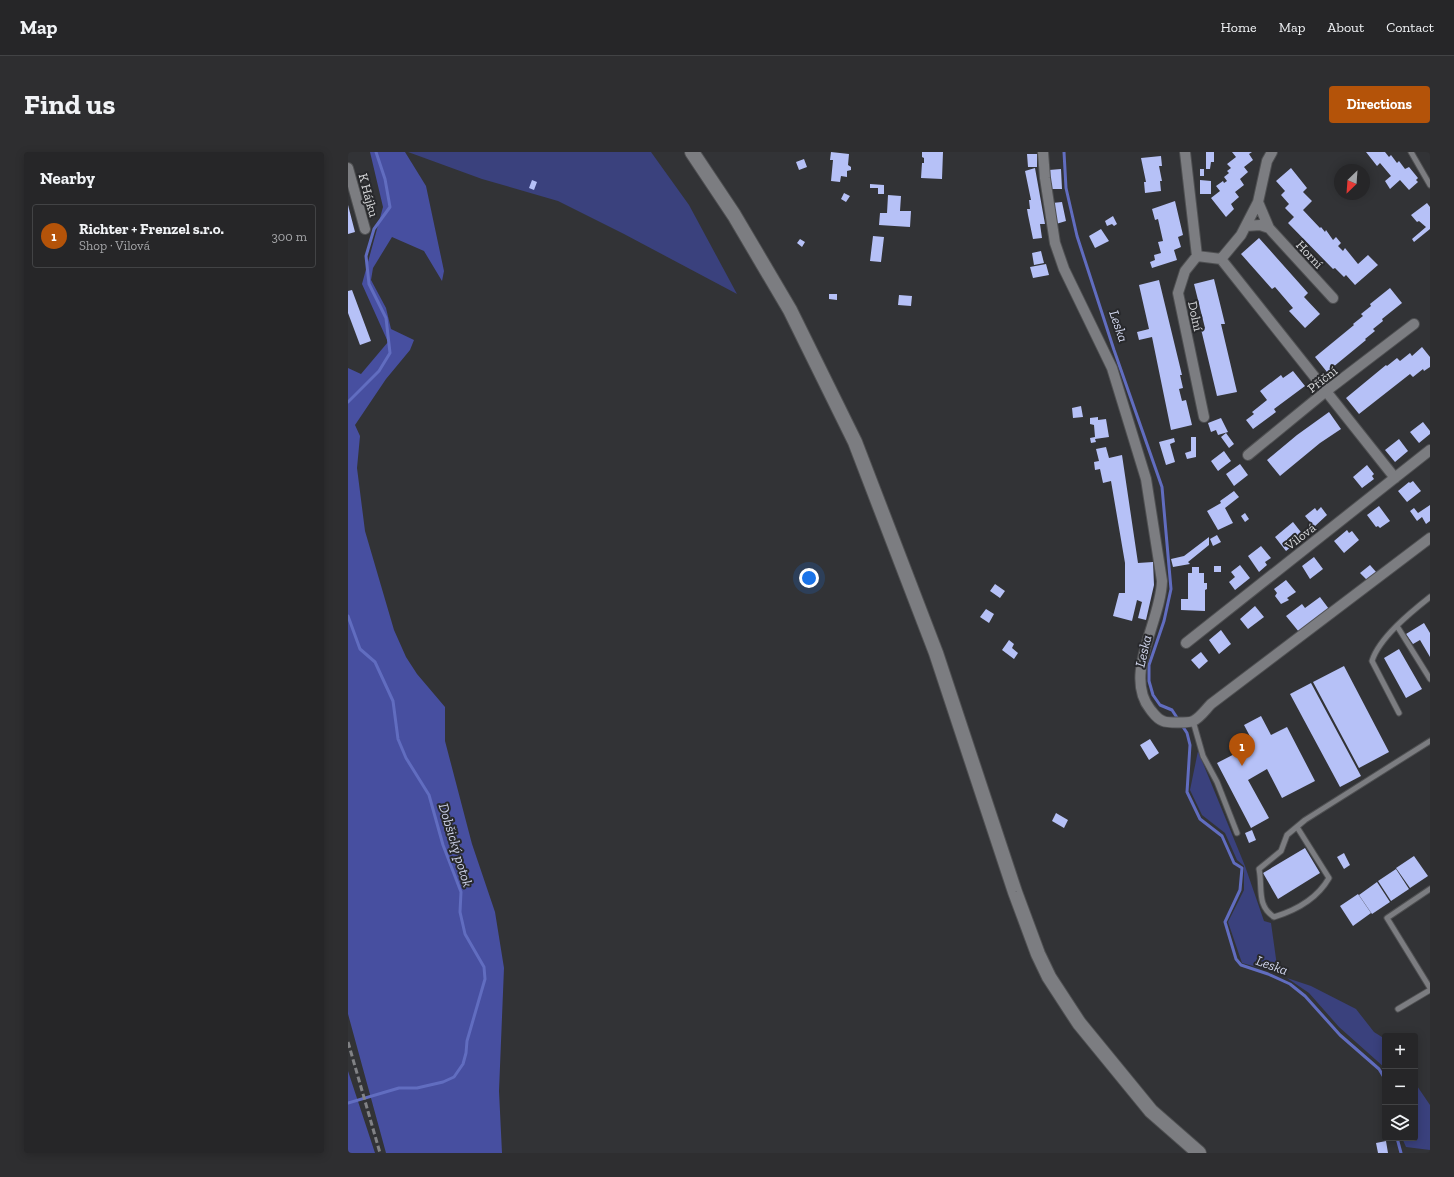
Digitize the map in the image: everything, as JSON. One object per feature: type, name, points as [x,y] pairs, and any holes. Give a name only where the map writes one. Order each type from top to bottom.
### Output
[{"type":"main road","points":[[692,152],[734,215],[790,310],[855,442],[936,652],[1015,892],[1038,954],[1049,977],[1079,1023],[1151,1111],[1198,1153]]},
{"type":"street","points":[[1044,152],[1045,178],[1055,243],[1064,269],[1112,368],[1146,479],[1162,580],[1162,592],[1139,670],[1140,689],[1146,704],[1158,719],[1166,723],[1190,721],[1430,538]]},
{"type":"street","points":[[1184,152],[1197,256],[1221,259],[1325,392],[1395,478]]},
{"type":"street","points":[[1221,259],[1241,235],[1258,202],[1267,161],[1272,152]]},
{"type":"street","name":"K Hájku","points":[[348,168],[365,229]]},
{"type":"street","name":"Horní","points":[[1258,202],[1269,228],[1332,298]]},
{"type":"street","points":[[1246,226],[1260,225],[1269,228]]},
{"type":"street","name":"Dolní","points":[[1197,256],[1184,271],[1178,293],[1204,417]]},
{"type":"street","name":"Příční","points":[[1248,455],[1325,392],[1414,324]]},
{"type":"street","name":"Vilová","points":[[1186,643],[1430,450]]},
{"type":"lane","points":[[1410,152],[1430,185]]},
{"type":"lane","points":[[1399,712],[1372,661],[1374,653],[1407,615],[1430,597]]},
{"type":"lane","points":[[1397,626],[1430,678]]},
{"type":"lane","points":[[1190,721],[1203,756],[1217,782],[1237,833]]},
{"type":"lane","points":[[1297,827],[1329,878],[1318,894],[1305,904],[1274,917],[1268,913],[1261,901],[1259,870],[1281,851],[1287,835],[1305,820],[1430,741]]},
{"type":"lane","points":[[1398,1009],[1430,989],[1386,918],[1430,889]]},
{"type":"shaded area","points":[[370,152],[405,152],[426,186],[444,271],[442,281],[424,251],[392,237],[373,268],[371,280],[386,308],[391,329],[414,340],[410,350],[386,379],[355,425],[360,436],[357,468],[365,531],[394,630],[406,657],[417,674],[445,707],[445,741],[472,844],[495,912],[504,968],[499,1091],[502,1153],[386,1153],[348,1014],[348,368],[361,374],[388,342],[362,284],[383,207]]},
{"type":"shaded area","points":[[408,152],[651,152],[689,205],[737,294],[558,201],[482,179]]},
{"type":"shaded area","points":[[1198,751],[1245,866],[1264,921],[1271,923],[1278,973],[1242,963],[1228,922],[1244,890],[1244,866],[1237,860],[1225,833],[1202,815],[1190,790]]},
{"type":"shaded area","points":[[1287,978],[1311,986],[1356,1009],[1374,1032],[1382,1037],[1382,1065],[1339,1027],[1309,993]]},
{"type":"shaded area","points":[[348,1071],[375,1153],[348,1153]]},
{"type":"shaded area","points":[[1418,1087],[1430,1105],[1430,1150],[1406,1147],[1403,1141],[1418,1141]]},
{"type":"building","points":[[831,152],[849,154],[848,165],[851,167],[851,170],[847,171],[847,177],[841,176],[840,182],[831,181],[833,160],[830,160]]},
{"type":"building","points":[[922,152],[943,152],[942,179],[921,178],[922,163],[924,163]]},
{"type":"building","points":[[1206,152],[1214,152],[1214,162],[1211,162],[1210,169],[1206,169]]},
{"type":"building","points":[[1232,152],[1252,152],[1249,154],[1253,160],[1244,167],[1248,172],[1240,179],[1244,185],[1235,192],[1239,197],[1231,204],[1234,209],[1226,217],[1211,198],[1220,191],[1216,186],[1223,181],[1224,183],[1227,181],[1224,177],[1229,173],[1227,171],[1231,168],[1227,164],[1236,157]]},
{"type":"building","points":[[1366,152],[1385,152],[1389,157],[1391,155],[1397,163],[1399,161],[1405,169],[1409,167],[1418,178],[1416,180],[1418,182],[1409,190],[1400,180],[1390,189],[1385,181],[1391,176],[1380,163],[1377,166]]},
{"type":"building","points":[[1027,154],[1037,154],[1037,167],[1028,167]]},
{"type":"building","points":[[1161,156],[1162,166],[1159,166],[1162,181],[1160,181],[1161,191],[1145,193],[1144,182],[1146,182],[1141,158]]},
{"type":"building","points":[[804,159],[807,167],[799,170],[796,162]]},
{"type":"building","points":[[1035,168],[1045,224],[1040,224],[1042,238],[1033,239],[1027,209],[1030,209],[1029,200],[1031,200],[1025,171]]},
{"type":"building","points":[[1291,168],[1307,188],[1303,192],[1312,201],[1303,210],[1320,228],[1321,227],[1325,232],[1326,230],[1333,240],[1336,237],[1341,243],[1338,246],[1343,251],[1345,248],[1358,264],[1368,255],[1378,265],[1355,285],[1346,275],[1344,277],[1335,268],[1333,269],[1288,223],[1294,217],[1285,208],[1289,204],[1281,195],[1285,191],[1276,181]]},
{"type":"building","points":[[1061,169],[1062,189],[1051,189],[1049,170]]},
{"type":"building","points":[[1200,169],[1204,169],[1204,176],[1200,176]]},
{"type":"building","points":[[532,180],[537,182],[534,190],[529,188]]},
{"type":"building","points":[[1200,180],[1211,181],[1211,194],[1200,194]]},
{"type":"building","points":[[870,184],[884,185],[884,194],[878,194],[878,188],[870,188]]},
{"type":"building","points":[[844,193],[850,196],[846,202],[841,199]]},
{"type":"building","points":[[888,195],[901,196],[900,211],[911,211],[910,227],[879,225],[880,213],[887,213]]},
{"type":"building","points":[[1175,201],[1183,235],[1178,237],[1181,247],[1174,250],[1177,260],[1152,268],[1150,262],[1155,260],[1154,255],[1161,253],[1158,242],[1163,241],[1158,219],[1155,220],[1152,209]]},
{"type":"building","points":[[1062,202],[1066,221],[1056,224],[1052,203]]},
{"type":"building","points":[[1427,203],[1430,207],[1430,229],[1414,242],[1412,239],[1426,227],[1419,221],[1417,222],[1411,215]]},
{"type":"building","points":[[348,205],[355,232],[348,234]]},
{"type":"building","points":[[1113,216],[1117,224],[1114,226],[1112,224],[1107,226],[1105,221]]},
{"type":"building","points":[[1101,229],[1109,241],[1095,248],[1089,236]]},
{"type":"building","points":[[873,236],[884,237],[881,262],[870,261]]},
{"type":"building","points":[[1259,238],[1308,293],[1304,297],[1320,314],[1305,328],[1289,311],[1293,308],[1275,287],[1272,289],[1241,254]]},
{"type":"building","points":[[800,239],[805,242],[802,247],[797,243]]},
{"type":"building","points":[[1041,251],[1044,263],[1034,265],[1032,253]]},
{"type":"building","points":[[1046,264],[1049,275],[1033,278],[1030,267]]},
{"type":"building","points":[[1214,279],[1225,324],[1221,324],[1237,392],[1217,396],[1201,329],[1205,328],[1194,284]]},
{"type":"building","points":[[1159,280],[1182,375],[1180,375],[1183,388],[1179,389],[1182,401],[1186,400],[1192,425],[1171,430],[1152,337],[1139,340],[1137,332],[1149,329],[1139,285]]},
{"type":"building","points":[[1390,288],[1402,303],[1382,319],[1383,321],[1373,329],[1375,331],[1365,339],[1366,340],[1327,372],[1315,357],[1354,325],[1353,324],[1363,316],[1361,314],[1371,306],[1370,304]]},
{"type":"building","points":[[352,290],[371,341],[360,345],[348,313],[348,291]]},
{"type":"building","points":[[829,294],[837,294],[837,300],[829,299]]},
{"type":"building","points":[[899,295],[912,296],[911,306],[898,305]]},
{"type":"building","points":[[1422,347],[1430,357],[1430,367],[1424,371],[1423,369],[1413,377],[1410,374],[1359,414],[1346,398],[1386,365],[1387,366],[1397,358],[1400,361],[1410,353],[1412,356]]},
{"type":"building","points":[[1293,371],[1305,386],[1274,409],[1276,412],[1253,429],[1246,420],[1254,414],[1252,412],[1267,400],[1260,391],[1281,375],[1283,378]]},
{"type":"building","points":[[1081,406],[1083,417],[1073,418],[1072,408]]},
{"type":"building","points":[[1329,412],[1341,429],[1320,443],[1280,476],[1267,460],[1297,435]]},
{"type":"building","points":[[1098,417],[1098,420],[1106,419],[1109,437],[1095,439],[1096,442],[1091,443],[1090,438],[1095,437],[1094,425],[1090,424],[1090,418]]},
{"type":"building","points":[[1221,418],[1228,432],[1218,435],[1216,430],[1211,432],[1208,423]]},
{"type":"building","points":[[1423,422],[1430,431],[1430,434],[1419,443],[1410,432]]},
{"type":"building","points":[[1226,433],[1234,444],[1229,448],[1221,437]]},
{"type":"building","points":[[1191,437],[1196,437],[1196,457],[1187,459],[1185,453],[1191,451]]},
{"type":"building","points":[[1174,438],[1175,442],[1170,444],[1175,462],[1166,465],[1159,442]]},
{"type":"building","points":[[1399,439],[1408,451],[1395,462],[1385,450]]},
{"type":"building","points":[[1106,447],[1109,458],[1122,455],[1138,563],[1153,562],[1154,585],[1146,620],[1138,618],[1142,602],[1137,600],[1132,621],[1113,616],[1119,593],[1125,593],[1125,563],[1111,481],[1103,483],[1100,469],[1095,470],[1094,462],[1099,461],[1096,449]]},
{"type":"building","points":[[1224,451],[1231,461],[1218,471],[1211,461]]},
{"type":"building","points":[[1240,464],[1248,475],[1234,486],[1226,474]]},
{"type":"building","points":[[1367,465],[1374,474],[1372,476],[1374,479],[1362,488],[1353,477]]},
{"type":"building","points":[[1413,481],[1421,491],[1407,502],[1398,491],[1409,482],[1410,483]]},
{"type":"building","points":[[1234,491],[1239,497],[1225,508],[1233,523],[1218,530],[1207,511],[1221,503],[1220,501]]},
{"type":"building","points":[[1430,505],[1430,521],[1426,524],[1422,517],[1417,521],[1410,511],[1414,508],[1418,513]]},
{"type":"building","points":[[1379,506],[1390,521],[1380,528],[1378,526],[1376,527],[1367,515]]},
{"type":"building","points":[[1321,507],[1327,515],[1314,527],[1305,516],[1315,508],[1317,511]]},
{"type":"building","points":[[1245,513],[1249,519],[1245,522],[1241,516]]},
{"type":"building","points":[[1293,522],[1304,536],[1286,551],[1275,537]]},
{"type":"building","points":[[1347,530],[1349,533],[1352,531],[1359,540],[1344,553],[1334,541]]},
{"type":"building","points":[[1217,535],[1221,542],[1213,546],[1210,539]]},
{"type":"building","points":[[1209,537],[1209,545],[1188,562],[1190,564],[1173,567],[1171,559],[1184,556]]},
{"type":"building","points":[[1261,546],[1271,558],[1265,562],[1267,565],[1259,572],[1248,556]]},
{"type":"building","points":[[1314,557],[1323,569],[1310,579],[1302,566]]},
{"type":"building","points":[[1240,565],[1250,578],[1235,590],[1229,582],[1235,577],[1231,572]]},
{"type":"building","points":[[1370,565],[1377,573],[1367,580],[1360,573]]},
{"type":"building","points":[[1214,566],[1221,566],[1221,572],[1214,572]]},
{"type":"building","points":[[1192,567],[1199,567],[1199,573],[1204,573],[1204,583],[1207,583],[1207,589],[1205,590],[1205,611],[1181,610],[1181,599],[1188,599],[1188,573],[1192,573]]},
{"type":"building","points":[[1286,580],[1296,592],[1287,598],[1289,600],[1281,604],[1275,596],[1277,593],[1274,589]]},
{"type":"building","points":[[995,584],[1005,591],[1000,598],[990,591]]},
{"type":"building","points":[[1320,597],[1329,609],[1299,632],[1286,616],[1302,604],[1305,608]]},
{"type":"building","points":[[1255,606],[1264,617],[1248,629],[1240,619]]},
{"type":"building","points":[[986,609],[994,614],[989,623],[980,617]]},
{"type":"building","points":[[1424,623],[1430,633],[1430,657],[1420,640],[1413,644],[1406,634]]},
{"type":"building","points":[[1221,630],[1231,644],[1219,654],[1209,640]]},
{"type":"building","points":[[1009,640],[1014,644],[1012,648],[1018,653],[1014,659],[1002,650]]},
{"type":"building","points":[[1399,649],[1422,689],[1406,698],[1384,658]]},
{"type":"building","points":[[1201,652],[1208,661],[1199,669],[1191,660]]},
{"type":"building","points":[[1344,666],[1389,752],[1359,768],[1313,682]]},
{"type":"building","points":[[1311,683],[1361,776],[1340,787],[1290,694]]},
{"type":"building","points":[[1261,716],[1271,735],[1287,727],[1315,781],[1282,798],[1267,769],[1248,780],[1269,818],[1251,828],[1217,763],[1254,744],[1244,725]]},
{"type":"building","points":[[1150,739],[1159,753],[1149,760],[1140,745]]},
{"type":"building","points":[[1056,813],[1068,820],[1064,828],[1052,821]]},
{"type":"building","points":[[1252,830],[1256,840],[1249,843],[1245,833]]},
{"type":"building","points":[[1305,848],[1320,873],[1278,899],[1263,873]]},
{"type":"building","points":[[1344,853],[1350,865],[1344,869],[1337,857]]},
{"type":"building","points":[[1414,856],[1428,876],[1410,888],[1396,868]]},
{"type":"building","points":[[1396,869],[1409,889],[1391,901],[1378,881]]},
{"type":"building","points":[[1377,882],[1390,902],[1372,914],[1359,895]]},
{"type":"building","points":[[1358,894],[1371,913],[1353,926],[1340,906]]},
{"type":"building","points":[[1386,1141],[1388,1153],[1378,1153],[1376,1143]]},
{"type":"waterway","name":"Dobšický potok","points":[[348,402],[379,371],[390,353],[386,318],[369,284],[366,256],[374,229],[390,207],[385,179],[376,152]]},
{"type":"waterway","name":"Leska","points":[[1064,152],[1066,188],[1077,236],[1114,350],[1162,487],[1171,589],[1164,621],[1149,665],[1149,681],[1153,695],[1160,705],[1172,710],[1187,733],[1190,745],[1187,792],[1200,819],[1222,836],[1234,863],[1242,868],[1240,890],[1225,922],[1236,959],[1241,965],[1268,974],[1290,984],[1305,996],[1340,1035],[1379,1069],[1382,1074]]},
{"type":"waterway","name":"Dobšický potok","points":[[348,616],[360,649],[375,662],[393,701],[398,739],[406,758],[429,795],[443,845],[461,892],[460,912],[465,934],[484,967],[485,979],[467,1041],[463,1064],[454,1077],[443,1082],[417,1088],[399,1088],[348,1103]]},
{"type":"waterway","name":"Leska","points":[[1398,1141],[1401,1153]]},
{"type":"railway","points":[[348,1042],[380,1153]]},
{"type":"place","name":"Richter + Frenzel s.r.o.","points":[[1242,766]]}]
